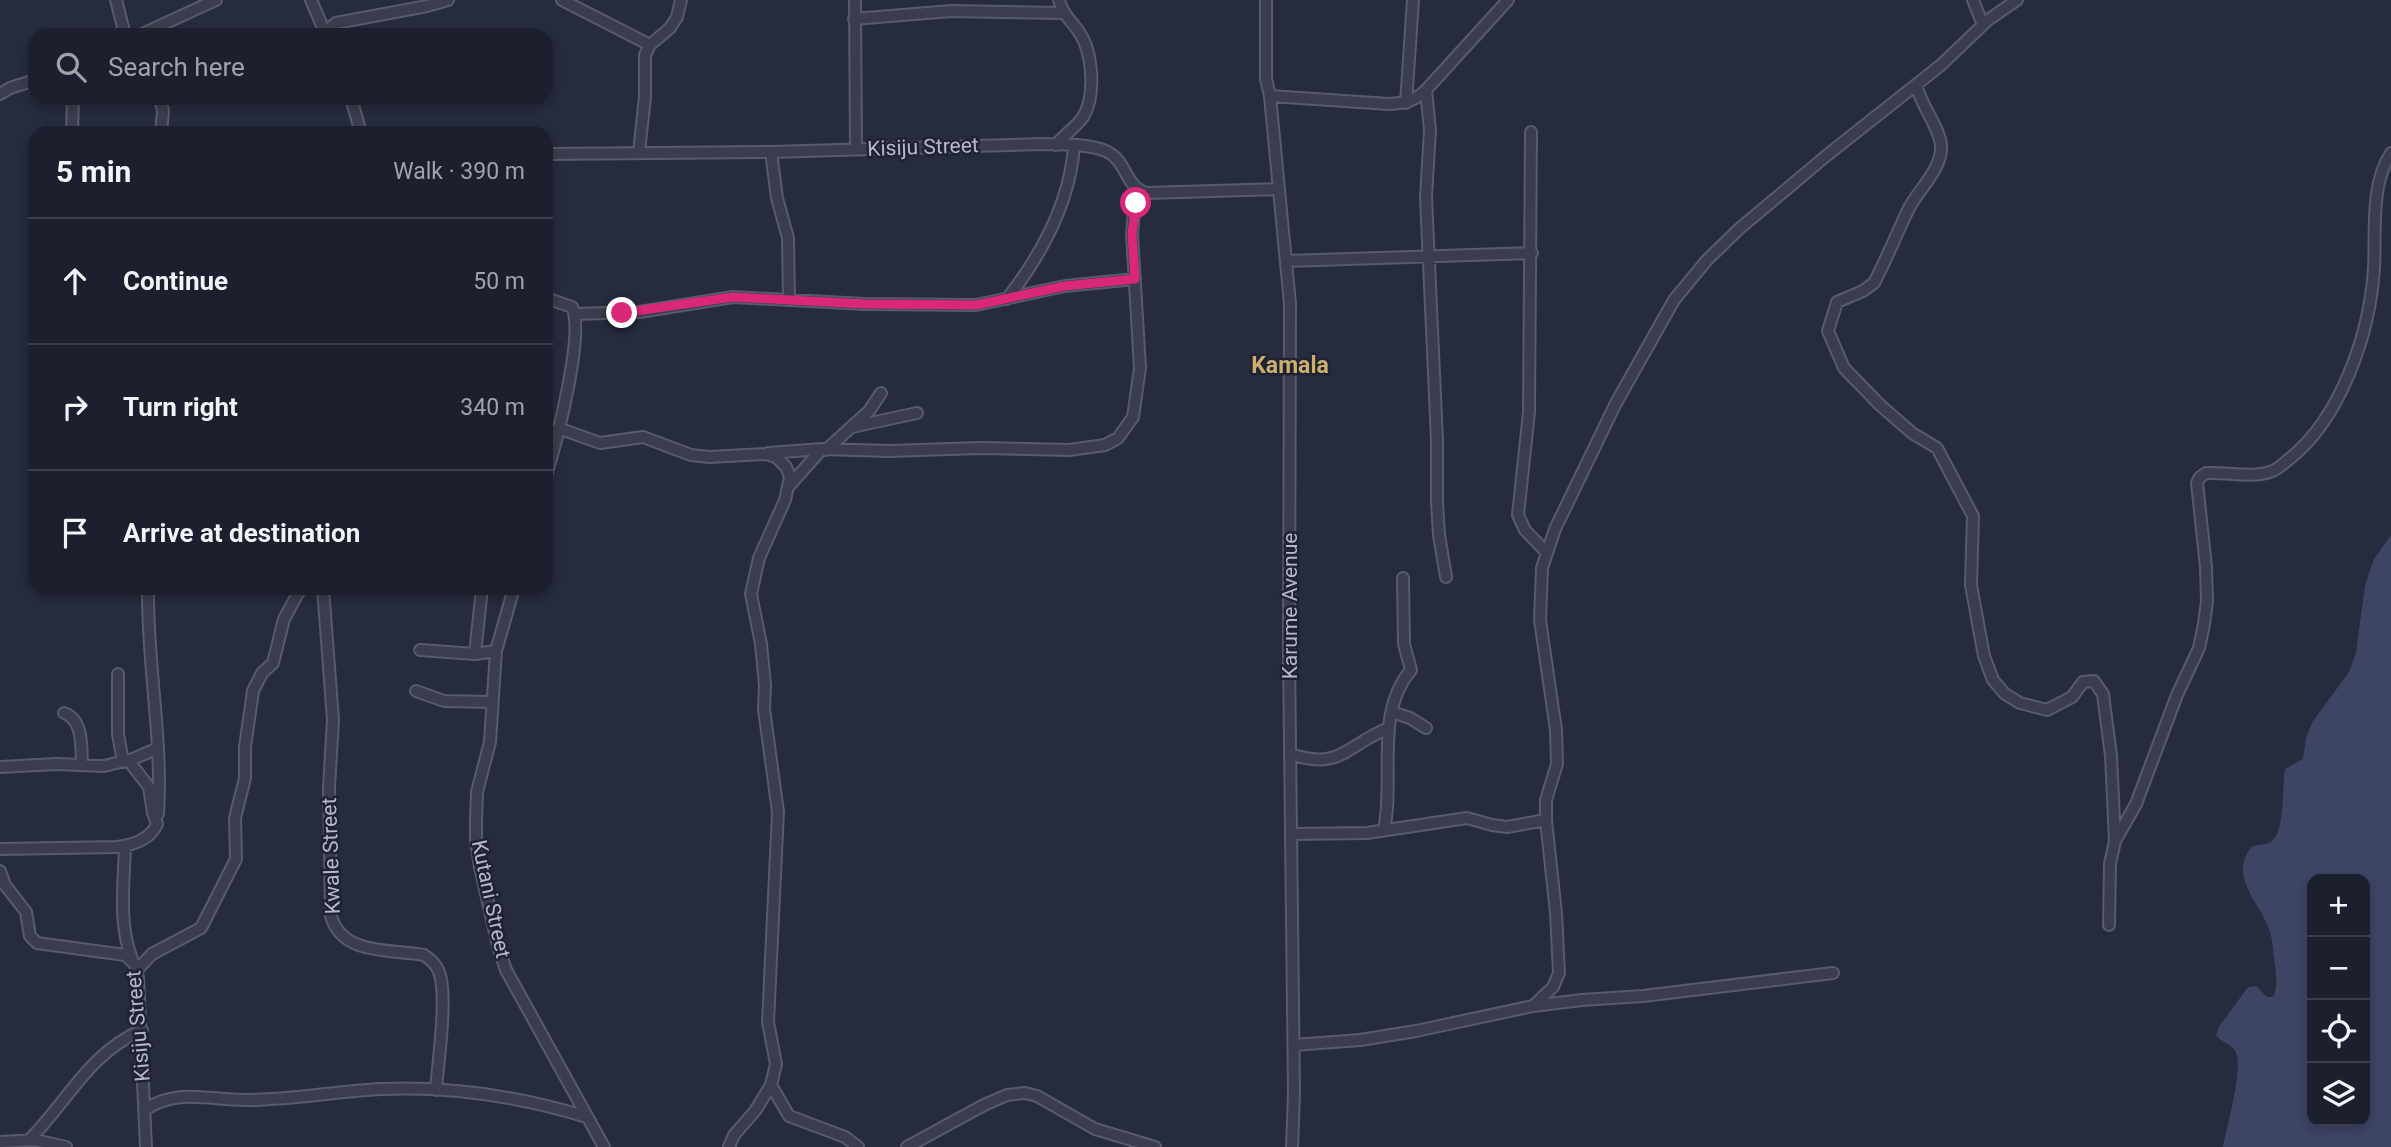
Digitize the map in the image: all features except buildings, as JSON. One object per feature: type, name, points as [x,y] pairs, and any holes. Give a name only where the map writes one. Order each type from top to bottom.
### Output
[{"type":"street","points":[[117,0],[123,28]]},
{"type":"street","points":[[331,28],[336,23],[448,0]]},
{"type":"street","points":[[562,0],[650,45]]},
{"type":"street","points":[[639,152],[645,97],[645,55],[650,45],[670,28],[677,17],[681,0]]},
{"type":"street","points":[[855,0],[856,149]]},
{"type":"street","points":[[1056,145],[1087,108],[1091,82],[1087,49],[1079,31],[1063,13],[1059,0]]},
{"type":"street","name":"Karume Avenue","points":[[1266,0],[1266,79],[1270,96],[1290,304],[1293,1147]]},
{"type":"street","points":[[1406,103],[1412,0]]},
{"type":"street","points":[[1270,96],[1406,103],[1426,90],[1508,0]]},
{"type":"street","points":[[1973,0],[1983,25]]},
{"type":"street","points":[[1533,1006],[1553,987],[1559,973],[1546,820],[1546,800],[1557,764],[1555,708],[1540,620],[1542,568],[1555,529],[1616,403],[1674,300],[1707,260],[1739,229],[1941,65],[1983,25],[2017,0]]},
{"type":"street","points":[[158,28],[213,1]]},
{"type":"street","points":[[312,1],[336,23]]},
{"type":"street","points":[[312,1],[323,28]]},
{"type":"street","points":[[854,19],[958,5],[1063,13]]},
{"type":"street","points":[[0,94],[28,82]]},
{"type":"street","points":[[1916,85],[1920,99],[1938,133],[1940,159],[1913,201],[1874,283],[1837,302],[1828,331],[1844,368],[1912,433],[1937,448],[1973,516],[1971,585],[1984,656],[1993,680],[2005,694],[2020,703],[2048,710],[2072,697],[2083,682],[2094,681],[2103,694],[2115,841],[2110,864],[2109,925]]},
{"type":"street","points":[[1426,90],[1430,130],[1426,197],[1438,534],[1446,578]]},
{"type":"street","points":[[72,126],[73,105]]},
{"type":"street","points":[[162,105],[162,126]]},
{"type":"street","points":[[353,105],[360,126]]},
{"type":"street","points":[[1531,132],[1530,412],[1518,515],[1525,530],[1547,553]]},
{"type":"street","points":[[1007,299],[1033,263],[1059,212],[1070,181],[1074,146]]},
{"type":"street","name":"Kisiju Street","points":[[553,154],[1074,146],[1098,149],[1113,155],[1133,187],[1140,191]]},
{"type":"street","points":[[771,152],[777,198],[788,238],[789,300]]},
{"type":"street","points":[[2115,841],[2136,804],[2177,695],[2199,648],[2207,601],[2197,483],[2206,473],[2251,474],[2277,469],[2305,446],[2328,413],[2353,363],[2367,320],[2374,272],[2378,186],[2391,153]]},
{"type":"street","points":[[558,428],[600,443],[643,437],[691,455],[709,457],[824,449],[1069,450],[1105,445],[1118,438],[1133,416],[1140,368],[1132,234],[1134,211],[1140,191],[1154,193],[1279,189]]},
{"type":"street","points":[[1286,261],[1532,253]]},
{"type":"street","points":[[575,314],[639,312],[733,297],[865,304],[976,305],[1065,286],[1135,279]]},
{"type":"street","points":[[553,300],[572,307],[575,314],[571,366],[558,428],[553,437]]},
{"type":"street","points":[[789,487],[824,449],[869,411],[881,393]]},
{"type":"street","points":[[852,427],[917,413]]},
{"type":"street","points":[[729,1147],[734,1135],[755,1111],[771,1085],[776,1056],[769,1037],[768,1023],[778,812],[766,720],[761,647],[751,594],[759,558],[785,500],[790,477],[786,467],[776,457],[761,454]]},
{"type":"street","points":[[1384,830],[1389,798],[1389,728],[1402,680],[1411,670],[1404,644],[1403,578]]},
{"type":"street","points":[[0,849],[125,846],[149,836],[157,824],[159,748],[148,635],[148,595]]},
{"type":"street","points":[[137,970],[152,954],[201,929],[236,859],[235,818],[246,778],[246,743],[253,691],[262,673],[273,663],[285,619],[297,595]]},
{"type":"street","name":"Kwale Street","points":[[324,595],[333,720],[329,787],[331,916],[334,927],[352,943],[374,950],[424,955],[439,970],[442,1007],[436,1090]]},
{"type":"street","points":[[475,654],[481,595]]},
{"type":"street","name":"Kutani Street","points":[[512,595],[496,651],[490,743],[477,792],[476,840],[488,903],[506,970],[604,1147]]},
{"type":"street","points":[[420,650],[475,654],[496,651]]},
{"type":"street","points":[[118,674],[118,734],[126,761],[149,787],[157,824]]},
{"type":"street","points":[[416,691],[444,701],[492,702]]},
{"type":"street","points":[[1392,712],[1410,718],[1426,729]]},
{"type":"street","points":[[64,713],[69,715],[77,726],[82,765]]},
{"type":"street","points":[[1290,754],[1309,760],[1336,758],[1372,734],[1389,728]]},
{"type":"street","points":[[0,767],[104,766],[159,748]]},
{"type":"street","points":[[1291,834],[1384,830],[1467,818],[1507,827],[1546,820]]},
{"type":"street","points":[[125,846],[124,927],[132,959]]},
{"type":"street","name":"Kisiju Street","points":[[0,871],[5,885],[26,912],[30,936],[37,943],[132,959],[137,970],[142,1030],[146,1147]]},
{"type":"street","points":[[1294,1045],[1360,1040],[1533,1006],[1833,973]]},
{"type":"street","points":[[29,1140],[93,1063],[113,1045],[142,1030]]},
{"type":"street","points":[[771,1085],[789,1116],[845,1137],[858,1147]]},
{"type":"street","points":[[145,1110],[158,1101],[179,1097],[250,1100],[382,1089],[436,1090],[538,1102],[587,1116]]},
{"type":"street","points":[[908,1147],[984,1105],[1007,1096],[1025,1093],[1037,1096],[1095,1129],[1154,1147]]},
{"type":"street","points":[[0,1142],[29,1140],[53,1142],[66,1147]]},
{"type":"water","points":[[2391,535],[2391,1147],[2223,1147],[2238,1067],[2234,1049],[2216,1036],[2218,1028],[2248,987],[2256,986],[2267,997],[2273,997],[2276,986],[2271,936],[2244,879],[2245,857],[2252,846],[2269,843],[2277,834],[2280,827],[2285,769],[2303,759],[2306,737],[2313,721],[2349,672],[2356,653],[2365,585],[2374,559]]},
{"type":"district","name":"Kamala","points":[[1290,365]]},
{"type":"route","points":[[622,313],[733,297],[865,304],[976,305],[1065,286],[1135,279],[1132,234],[1136,203]]}]
